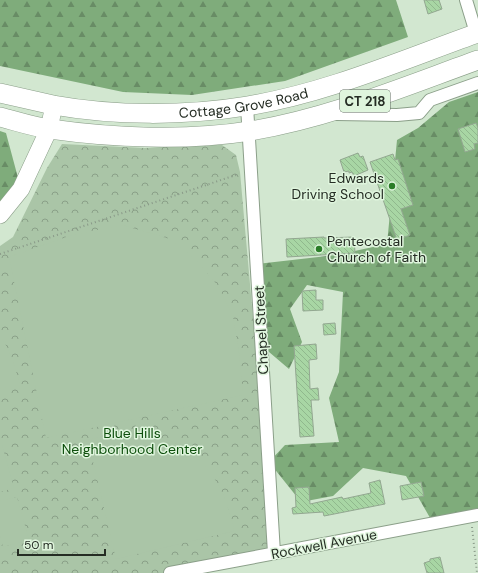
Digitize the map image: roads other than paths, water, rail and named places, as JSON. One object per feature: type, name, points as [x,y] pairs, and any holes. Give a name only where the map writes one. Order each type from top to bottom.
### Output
[{"type":"main road","name":"Cottage Grove Road","points":[[0,92],[54,105],[115,112],[145,113],[211,110],[247,106],[296,95],[353,79],[477,33]]},
{"type":"main road","name":"Cottage Grove Road","points":[[0,117],[49,129],[131,136],[186,136],[249,131],[305,119],[351,106],[478,60]]},
{"type":"street","points":[[470,1],[477,33]]},
{"type":"street","name":"Cottage Grove Road","points":[[322,114],[397,115],[419,113],[430,100],[478,83]]},
{"type":"street","points":[[0,215],[20,189],[49,129],[54,105]]},
{"type":"street","name":"Chapel Street","points":[[247,106],[274,553]]},
{"type":"street","name":"Rockwell Avenue","points":[[170,573],[474,515]]},
{"type":"place","name":"Edwards Driving School","points":[[392,186]]},
{"type":"place","name":"Pentecostal Church of Faith","points":[[319,249]]},
{"type":"park label","name":"Blue Hills Neighborhood Center","points":[[132,442]]}]
